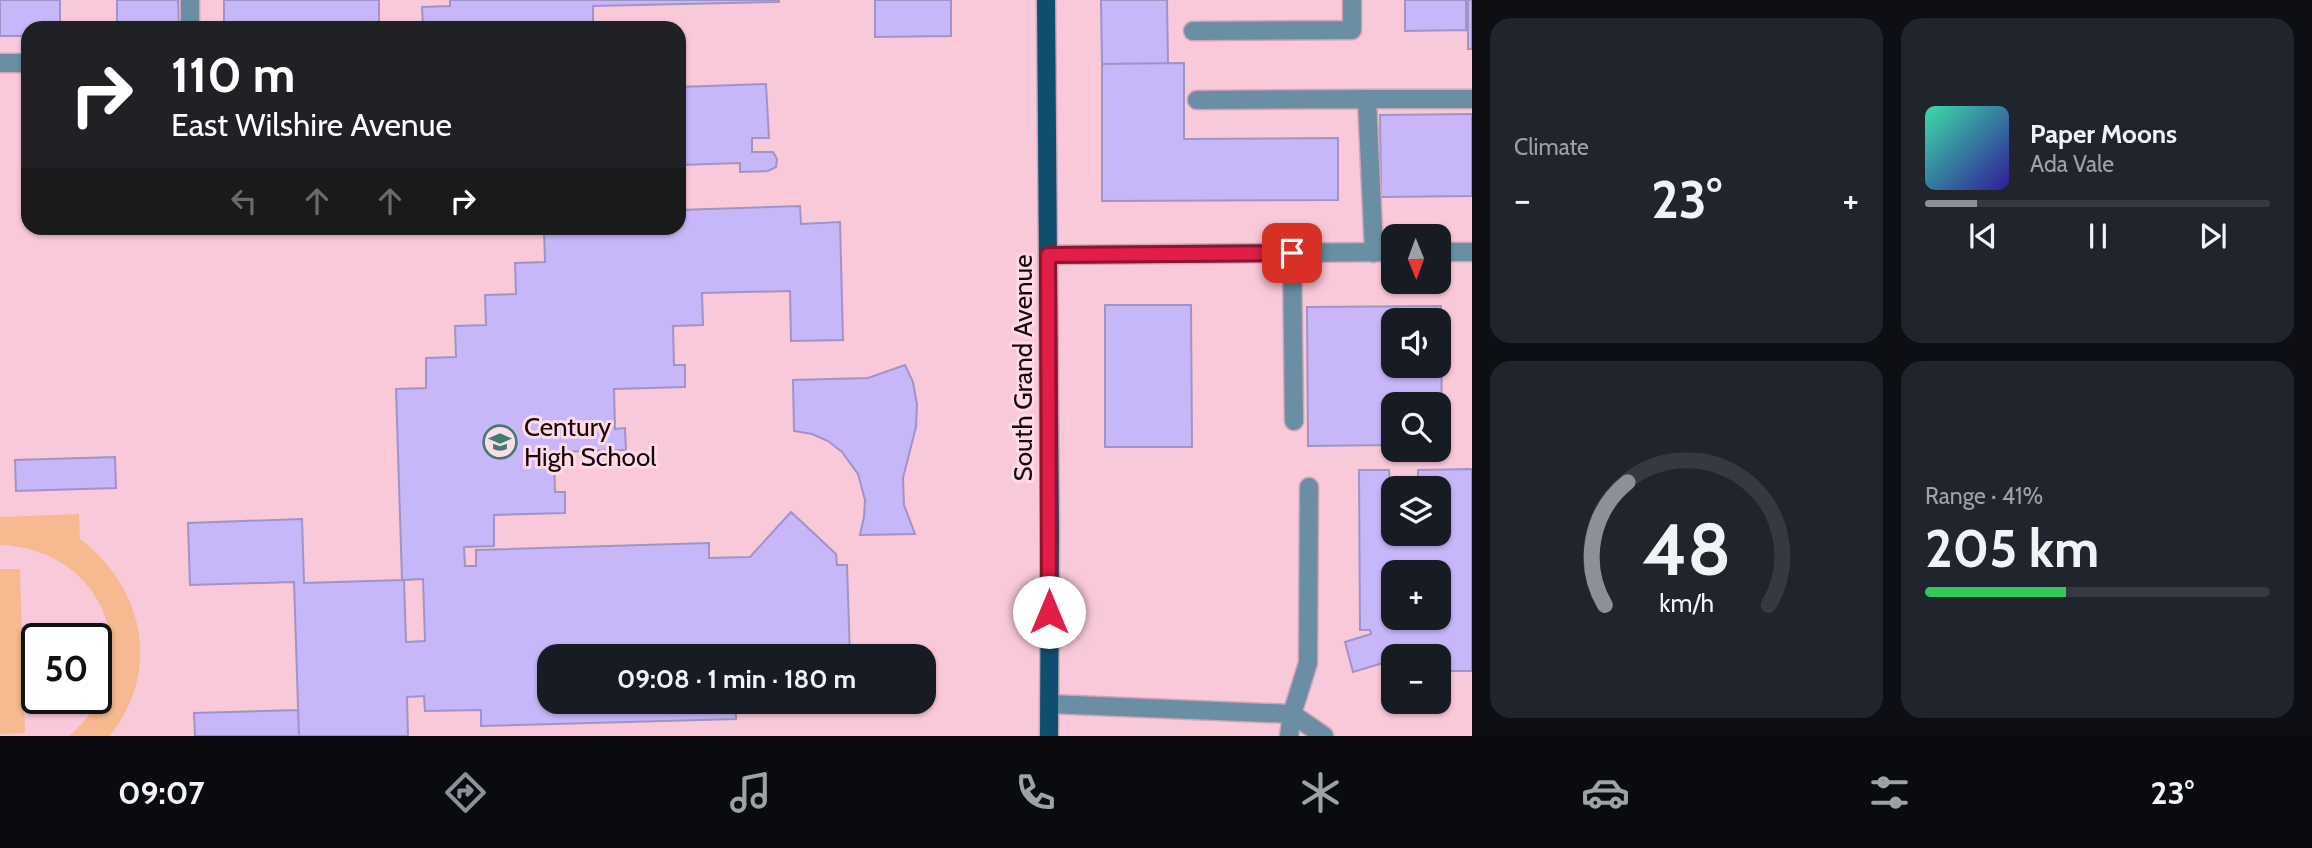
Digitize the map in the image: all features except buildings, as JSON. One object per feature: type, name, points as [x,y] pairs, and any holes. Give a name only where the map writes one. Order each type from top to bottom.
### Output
[{"type":"main road","name":"South Grand Avenue","points":[[1046,0],[1049,736]]},
{"type":"street","points":[[190,0],[190,21]]},
{"type":"street","points":[[1193,31],[1352,30],[1352,0]]},
{"type":"street","points":[[0,63],[21,63]]},
{"type":"street","points":[[1367,99],[1374,253]]},
{"type":"street","points":[[1197,100],[1472,99]]},
{"type":"street","points":[[1451,252],[1472,252]]},
{"type":"street","points":[[1292,253],[1294,421]]},
{"type":"street","points":[[1048,255],[1381,253]]},
{"type":"street","points":[[1289,736],[1292,714],[1308,663],[1309,487]]},
{"type":"street","points":[[1049,704],[1292,714],[1324,736]]},
{"type":"shaded area","points":[[79,514],[80,539],[102,559],[119,581],[131,605],[139,631],[140,658],[136,685],[126,711],[110,736],[69,736],[89,714],[112,714],[112,623],[106,623],[90,589],[67,566],[37,551],[0,545],[0,517]]},
{"type":"shaded area","points":[[0,569],[20,569],[21,714],[24,714],[25,733],[0,734]]},
{"type":"place","name":"Century High School","points":[[500,442]]},
{"type":"route","points":[[1049,612],[1048,255],[1292,253]]}]
